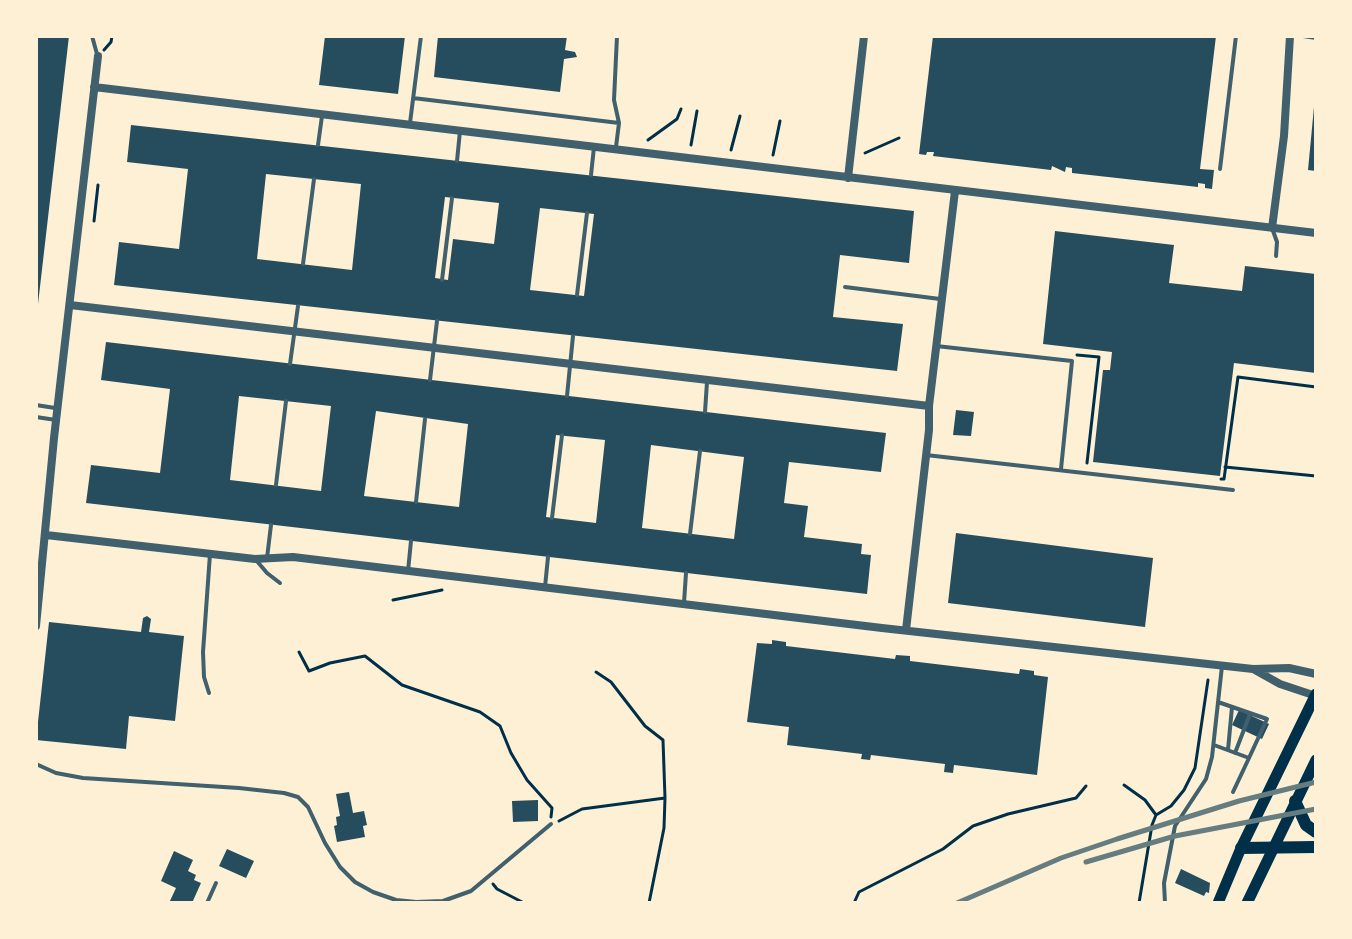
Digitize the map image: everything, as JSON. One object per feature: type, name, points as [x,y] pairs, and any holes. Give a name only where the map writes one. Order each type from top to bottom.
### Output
[{"type":"highway","points":[[1295,801],[1306,825],[1316,832]]},
{"type":"highway","points":[[1241,848],[1316,847]]},
{"type":"main road","points":[[1218,903],[1241,848],[1315,696]]},
{"type":"main road","points":[[1247,903],[1316,760]]},
{"type":"street","points":[[848,178],[864,36]]},
{"type":"street","points":[[1272,228],[1284,136],[1290,36]]},
{"type":"street","points":[[36,626],[57,408],[98,56]]},
{"type":"street","points":[[94,87],[1316,233]]},
{"type":"street","points":[[906,630],[955,191]]},
{"type":"street","points":[[70,305],[929,406]]},
{"type":"street","points":[[46,535],[255,559],[293,557],[906,630],[1222,666],[1286,668],[1316,674]]},
{"type":"street","points":[[1253,669],[1280,684],[1315,696]]},
{"type":"lane","points":[[92,36],[98,56]]},
{"type":"lane","points":[[410,125],[421,36]]},
{"type":"lane","points":[[616,150],[619,123],[614,100],[617,36]]},
{"type":"lane","points":[[1220,169],[1236,36]]},
{"type":"lane","points":[[1303,36],[1316,38]]},
{"type":"lane","points":[[413,98],[619,123]]},
{"type":"lane","points":[[318,145],[322,114]]},
{"type":"lane","points":[[457,161],[460,131]]},
{"type":"lane","points":[[591,175],[594,147]]},
{"type":"lane","points":[[303,264],[314,179]]},
{"type":"lane","points":[[442,280],[452,198]]},
{"type":"lane","points":[[577,295],[587,213]]},
{"type":"lane","points":[[1272,228],[1277,242],[1276,256]]},
{"type":"lane","points":[[845,287],[942,299]]},
{"type":"lane","points":[[290,364],[298,306]]},
{"type":"lane","points":[[430,380],[437,321]]},
{"type":"lane","points":[[567,396],[573,336]]},
{"type":"lane","points":[[936,346],[1072,361],[1061,470]]},
{"type":"lane","points":[[705,412],[707,380]]},
{"type":"lane","points":[[276,485],[286,401]]},
{"type":"lane","points":[[36,405],[57,408]]},
{"type":"lane","points":[[36,417],[56,420]]},
{"type":"lane","points":[[416,502],[425,419]]},
{"type":"lane","points":[[552,518],[562,435]]},
{"type":"lane","points":[[690,534],[700,451]]},
{"type":"lane","points":[[926,455],[1233,490]]},
{"type":"lane","points":[[267,558],[271,525]]},
{"type":"lane","points":[[408,571],[411,541]]},
{"type":"lane","points":[[209,693],[204,677],[203,652],[210,554]]},
{"type":"lane","points":[[545,587],[548,557]]},
{"type":"lane","points":[[255,559],[280,583]]},
{"type":"lane","points":[[684,604],[686,573]]},
{"type":"lane","points":[[1167,902],[1164,883],[1175,826],[1206,779],[1214,745],[1222,666]]},
{"type":"lane","points":[[1218,702],[1267,719],[1233,792]]},
{"type":"lane","points":[[1228,750],[1232,707]]},
{"type":"lane","points":[[1235,753],[1251,713]]},
{"type":"lane","points":[[1214,745],[1249,758]]},
{"type":"lane","points":[[36,764],[56,773],[83,778],[239,788],[298,797],[308,807],[340,867],[355,882],[396,900],[416,902],[456,898],[471,891],[551,824]]},
{"type":"lane","points":[[207,903],[216,883]]},
{"type":"path","points":[[648,140],[677,119],[681,109]]},
{"type":"path","points":[[691,145],[697,111]]},
{"type":"path","points":[[731,150],[740,116]]},
{"type":"path","points":[[773,155],[780,121]]},
{"type":"path","points":[[865,153],[899,138]]},
{"type":"path","points":[[94,221],[98,185]]},
{"type":"path","points":[[1072,354],[1099,357],[1087,464]]},
{"type":"path","points":[[1208,477],[1224,479],[1238,377],[1316,387]]},
{"type":"path","points":[[1225,467],[1316,476]]},
{"type":"path","points":[[393,600],[442,590]]},
{"type":"path","points":[[299,652],[309,671],[365,656],[402,685],[458,702],[500,726],[527,780],[552,808],[551,824],[582,809],[665,798]]},
{"type":"path","points":[[596,672],[611,682],[645,726],[663,740],[664,828],[649,903]]},
{"type":"path","points":[[1139,903],[1156,815],[1171,806],[1184,790],[1195,768],[1208,680]]},
{"type":"path","points":[[1124,785],[1145,800],[1156,815]]},
{"type":"path","points":[[854,903],[859,892],[943,849],[973,826],[1076,798],[1086,786]]},
{"type":"path","points":[[489,878],[497,889],[524,903]]},
{"type":"building","points":[[36,36],[69,36],[38,304],[36,304]]},
{"type":"building","points":[[325,36],[405,36],[398,94],[319,85]]},
{"type":"building","points":[[438,36],[567,36],[565,50],[575,52],[577,57],[564,59],[560,92],[434,77]]},
{"type":"building","points":[[933,36],[1216,36],[1200,169],[1214,170],[1212,189],[1198,183],[1198,187],[1072,173],[1072,168],[1066,167],[1065,172],[1052,166],[1051,170],[933,156],[934,152],[919,154]]},
{"type":"building","points":[[1316,107],[1316,171],[1308,170]]},
{"type":"building","points":[[131,125],[914,211],[909,263],[840,255],[833,317],[903,324],[897,371],[114,285],[119,242],[179,249],[188,169],[127,162]],"holes":[[[266,174],[361,184],[352,270],[257,259]],[[445,197],[499,203],[494,244],[453,239],[448,280],[435,278]],[[540,208],[594,214],[584,296],[530,290]]]},
{"type":"building","points":[[1055,231],[1174,245],[1169,283],[1242,291],[1245,266],[1316,274],[1316,373],[1234,363],[1220,476],[1093,462],[1103,370],[1110,370],[1112,352],[1043,344]]},
{"type":"building","points":[[106,342],[886,433],[881,472],[789,462],[784,503],[808,506],[804,537],[862,544],[861,554],[871,555],[867,594],[86,503],[91,465],[160,473],[170,389],[101,380]],"holes":[[[239,396],[331,406],[321,491],[230,480]],[[376,411],[468,424],[459,507],[364,496]],[[556,435],[605,440],[596,523],[546,517]],[[651,445],[744,457],[734,539],[642,528]]]},
{"type":"building","points":[[956,410],[974,412],[971,436],[953,435]]},
{"type":"building","points":[[956,533],[1153,558],[1145,627],[948,603]]},
{"type":"building","points":[[147,616],[151,619],[149,632],[184,636],[175,721],[129,716],[126,749],[36,740],[49,622],[141,632],[143,618]]},
{"type":"building","points":[[772,640],[786,642],[786,646],[895,659],[896,655],[910,656],[910,661],[1019,674],[1020,669],[1048,677],[1037,775],[954,765],[953,773],[944,772],[945,764],[871,755],[870,760],[861,759],[862,754],[787,745],[789,727],[747,722],[757,643],[772,644]]},
{"type":"building","points":[[1239,710],[1269,724],[1262,739],[1232,725]]},
{"type":"building","points":[[349,792],[353,813],[364,811],[367,825],[363,826],[365,837],[337,842],[334,826],[337,825],[336,817],[340,816],[336,794]]},
{"type":"building","points":[[538,800],[538,821],[513,822],[512,801]]},
{"type":"building","points":[[227,849],[254,861],[246,878],[219,866]]},
{"type":"building","points":[[174,851],[193,860],[188,871],[196,875],[194,880],[201,883],[192,903],[169,903],[176,888],[161,881]]},
{"type":"building","points":[[1181,869],[1210,883],[1209,893],[1206,892],[1204,896],[1175,883]]},
{"type":"railway","points":[[957,903],[1061,858],[1117,839],[1239,801],[1316,782]]},
{"type":"railway","points":[[1086,862],[1175,836],[1316,809]]}]
